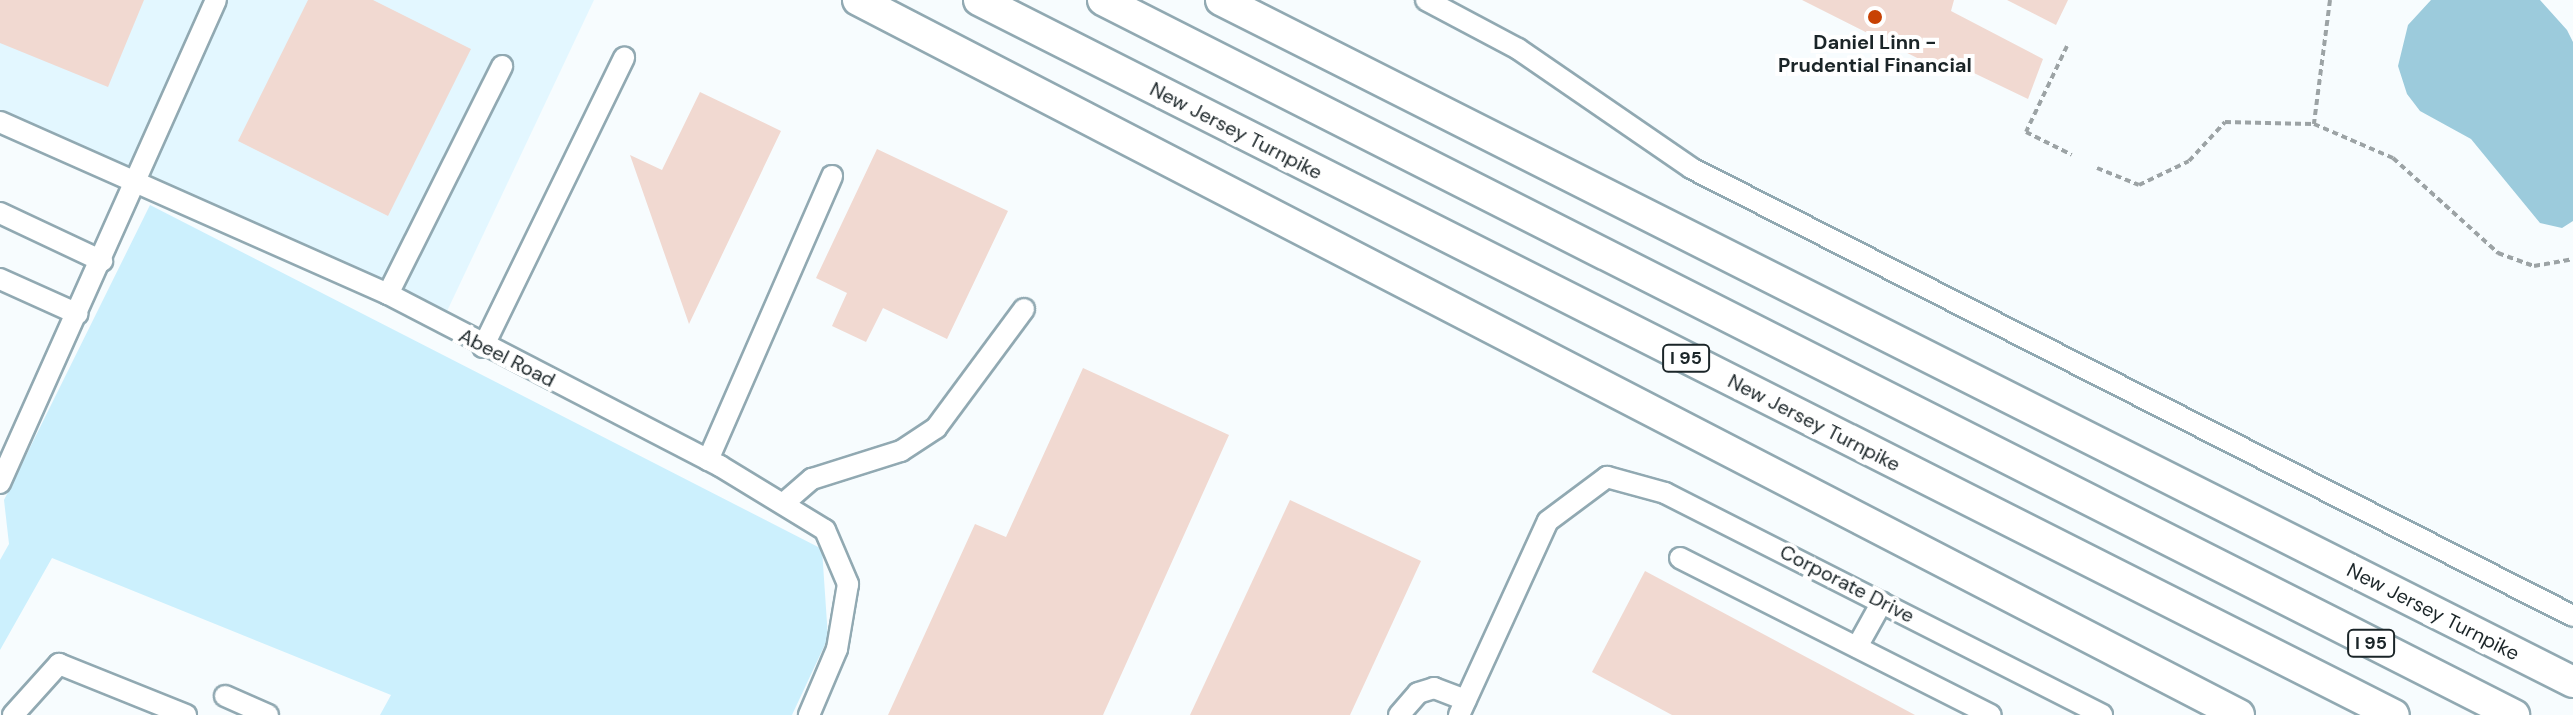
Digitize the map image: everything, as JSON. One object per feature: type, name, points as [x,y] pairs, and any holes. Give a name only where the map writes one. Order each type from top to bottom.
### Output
[{"type":"highway","points":[[858,0],[2239,715]]},
{"type":"highway","name":"New Jersey Turnpike","points":[[979,0],[2394,715]]},
{"type":"highway","name":"I 95","points":[[1103,0],[2514,715]]},
{"type":"highway","name":"New Jersey Turnpike","points":[[1221,0],[2573,682]]},
{"type":"street","points":[[0,483],[139,181],[216,0]]},
{"type":"street","points":[[1426,0],[1518,49],[1691,168],[2573,616]]},
{"type":"street","points":[[483,347],[624,58]]},
{"type":"street","points":[[388,294],[502,66]]},
{"type":"street","name":"Abeel Road","points":[[0,122],[388,294],[483,347],[708,460],[825,530],[848,584],[837,649],[809,715]]},
{"type":"street","points":[[708,460],[832,176]]},
{"type":"street","points":[[0,213],[102,261]]},
{"type":"street","points":[[0,279],[78,314]]},
{"type":"street","points":[[784,503],[812,479],[901,451],[936,428],[1024,309]]},
{"type":"street","name":"Corporate Drive","points":[[1462,707],[1548,521],[1587,486],[1607,477],[1665,493],[2100,715]]},
{"type":"street","points":[[1680,558],[1991,715]]},
{"type":"street","points":[[1857,647],[1882,602]]},
{"type":"street","points":[[13,715],[59,664],[186,715]]},
{"type":"street","points":[[1399,715],[1418,693],[1434,688],[1462,707]]},
{"type":"street","points":[[225,696],[268,715]]},
{"type":"path","points":[[2314,124],[2330,0]]},
{"type":"path","points":[[2067,46],[2026,132],[2072,155]]},
{"type":"path","points":[[2097,168],[2139,185],[2189,161],[2225,122],[2314,124],[2393,158],[2498,253],[2534,266],[2573,259]]},
{"type":"shaded area","points":[[0,0],[594,0],[440,326],[0,121]]},
{"type":"shaded area","points":[[2431,0],[2540,0],[2567,30],[2573,42],[2573,221],[2562,228],[2540,223],[2471,139],[2420,111],[2407,94],[2398,66],[2408,25]]},
{"type":"shaded area","points":[[150,205],[822,549],[828,638],[792,715],[380,715],[391,695],[52,558],[0,650],[0,560],[9,544],[4,500]]},
{"type":"building","points":[[0,0],[144,0],[108,87],[0,43]]},
{"type":"building","points":[[308,0],[373,0],[471,49],[388,216],[238,141]]},
{"type":"building","points":[[1802,0],[1954,0],[1951,11],[2043,59],[2028,99],[1953,63],[1947,73]]},
{"type":"building","points":[[2007,0],[2068,0],[2056,25]]},
{"type":"building","points":[[700,92],[781,131],[689,324],[630,155],[662,170]]},
{"type":"building","points":[[877,149],[1008,211],[947,339],[883,308],[866,342],[832,326],[847,293],[816,278]]},
{"type":"building","points":[[1083,368],[1229,435],[1103,715],[888,715],[975,524],[1006,537]]},
{"type":"building","points":[[1290,500],[1421,561],[1350,715],[1190,715]]},
{"type":"building","points":[[1645,571],[1915,715],[1672,715],[1592,672]]},
{"type":"place","name":"Daniel Linn - Prudential Financial","points":[[1875,17]]}]
